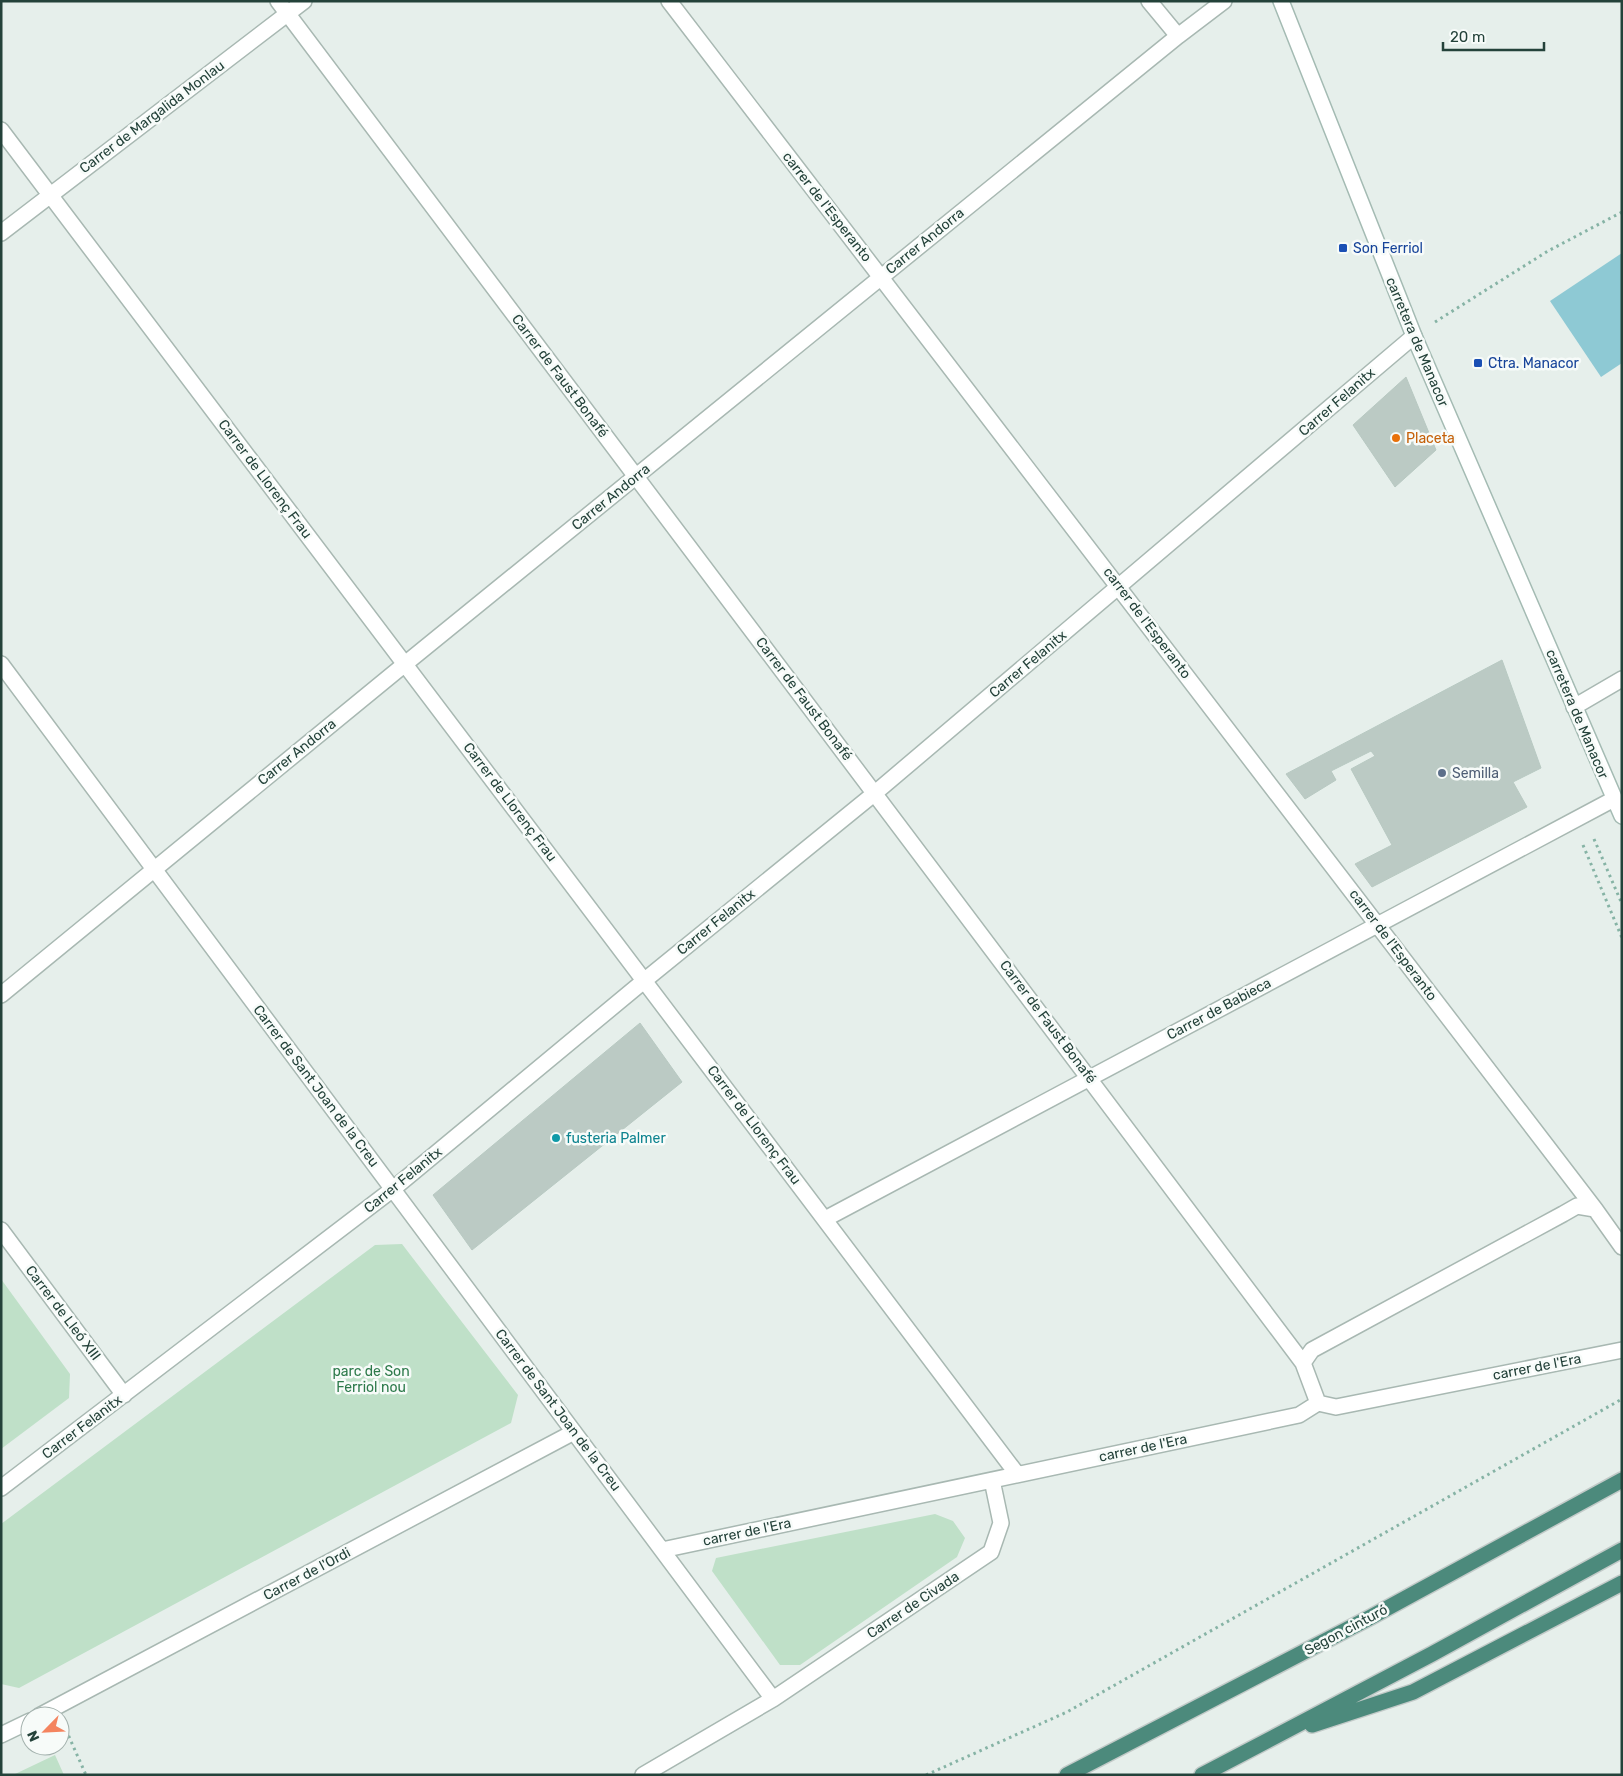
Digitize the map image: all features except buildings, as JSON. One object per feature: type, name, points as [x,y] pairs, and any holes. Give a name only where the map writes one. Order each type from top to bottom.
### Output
[{"type":"highway","name":"Segon cinturó","points":[[1067,1775],[1372,1617],[1622,1480]]},
{"type":"highway","points":[[1202,1775],[1440,1650],[1622,1550]]},
{"type":"highway","points":[[1273,1738],[1413,1692],[1622,1583]]},
{"type":"street","name":"Carrer de Faust Bonafé","points":[[278,1],[1303,1363],[1318,1403]]},
{"type":"street","name":"Carrer de Margalida Monlau","points":[[1,233],[304,1]]},
{"type":"street","name":"carrer de l'Esperanto","points":[[669,1],[1378,924],[1622,1247]]},
{"type":"street","points":[[1150,1],[1178,36]]},
{"type":"street","name":"Carrer Andorra","points":[[1,995],[636,476],[1178,36],[1224,1]]},
{"type":"street","name":"carretera de Manacor","points":[[1281,1],[1414,336],[1622,816]]},
{"type":"street","name":"Carrer de Llorenç Frau","points":[[1,130],[1017,1474]]},
{"type":"street","name":"Carrer Felanitx","points":[[1,1488],[393,1189],[645,980],[875,793],[1414,336]]},
{"type":"street","name":"Carrer de Sant Joan de la Creu","points":[[1,664],[773,1700]]},
{"type":"street","points":[[1574,707],[1622,679]]},
{"type":"street","name":"Carrer de Babieca","points":[[825,1219],[1614,799]]},
{"type":"street","points":[[1303,1363],[1312,1350],[1577,1206],[1595,1209]]},
{"type":"street","name":"Carrer de Lleó XIII","points":[[1,1230],[124,1395]]},
{"type":"street","name":"carrer de l'Era","points":[[662,1550],[1299,1415],[1318,1403],[1336,1407],[1622,1350]]},
{"type":"street","name":"Carrer de l'Ordi","points":[[58,1706],[574,1432]]},
{"type":"street","name":"Carrer de Civada","points":[[643,1775],[773,1700],[991,1552],[1001,1523],[992,1480]]},
{"type":"street","points":[[3,1731],[20,1725]]},
{"type":"path","points":[[1414,336],[1548,251],[1622,212]]},
{"type":"path","points":[[1579,818],[1622,904]]},
{"type":"path","points":[[1579,818],[1622,938]]},
{"type":"path","points":[[926,1775],[1067,1712],[1622,1399]]},
{"type":"path","points":[[70,1739],[86,1775]]},
{"type":"green space","name":"parc de Son Ferriol nou","points":[[402,1244],[518,1395],[511,1423],[19,1688],[1,1684],[1,1524],[375,1245]]},
{"type":"green space","points":[[1,1279],[70,1374],[69,1398],[1,1449]]},
{"type":"green space","points":[[935,1514],[953,1521],[965,1538],[957,1557],[800,1665],[780,1665],[712,1571],[716,1558]]},
{"type":"green space","points":[[55,1756],[64,1775],[13,1775]]},
{"type":"water","points":[[1622,253],[1622,363],[1601,377],[1550,301]]},
{"type":"place","name":"Son Ferriol","points":[[1343,248]]},
{"type":"place","name":"Ctra. Manacor","points":[[1478,363]]},
{"type":"place","name":"Placeta","points":[[1396,438]]},
{"type":"place","name":"Semilla","points":[[1442,773]]},
{"type":"place","name":"fusteria Palmer","points":[[556,1138]]}]
